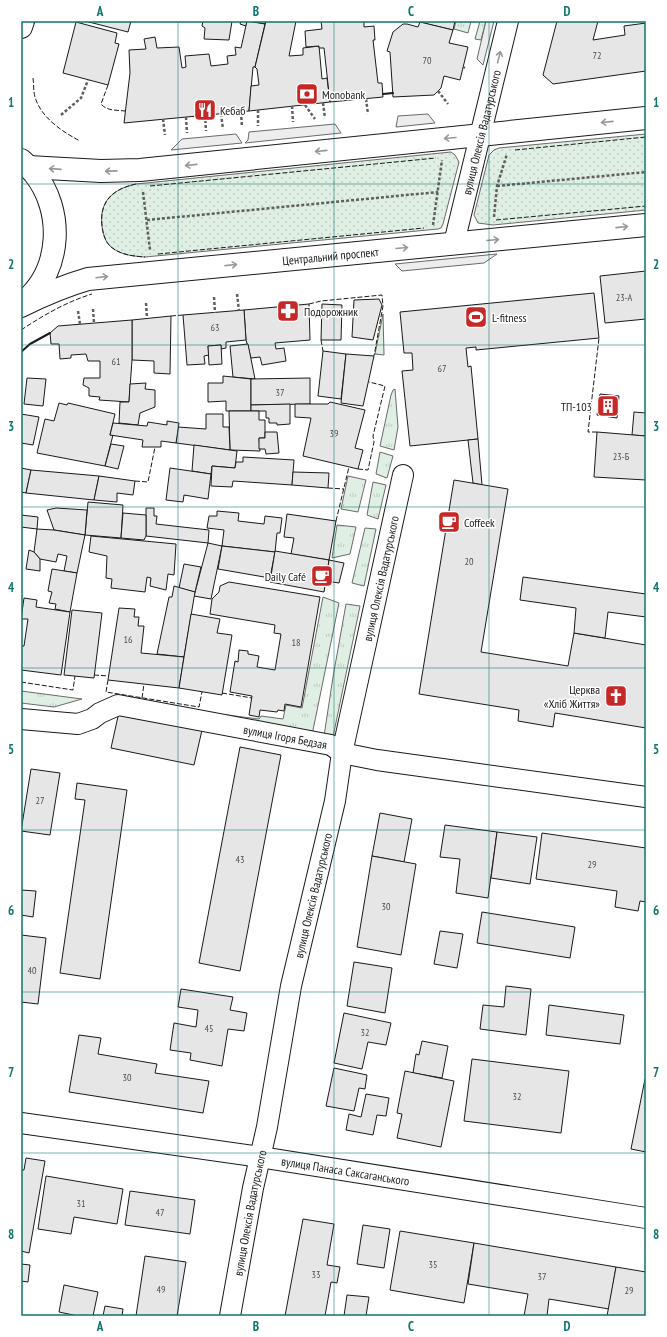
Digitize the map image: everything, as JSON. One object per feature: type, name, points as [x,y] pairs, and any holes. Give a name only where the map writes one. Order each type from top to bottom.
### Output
[{"type":"main road","points":[[21,27],[23,21]]},
{"type":"main road","points":[[24,160],[101,171],[140,170],[646,118]]},
{"type":"main road","points":[[21,305],[41,283],[49,267],[54,249],[55,232],[53,213],[48,196],[40,180],[24,160]]},
{"type":"main road","name":"Центральний проспект","points":[[21,305],[64,286],[88,279],[646,224]]},
{"type":"street","name":"вулиця Олексія Вадатурського","points":[[454,243],[508,21]]},
{"type":"street","name":"вулиця Олексія Вадатурського","points":[[230,1316],[291,986],[335,801],[342,753],[403,476]]},
{"type":"street","name":"вулиця Ігоря Бедзая","points":[[21,718],[78,724],[92,719],[100,713],[118,705],[331,745],[342,753],[377,760],[646,797]]},
{"type":"street","name":"вулиця Панаса Саксаганського","points":[[21,1123],[260,1157],[646,1218]]},
{"type":"path","points":[[61,115],[81,98],[88,80]]},
{"type":"path","points":[[438,91],[448,104]]},
{"type":"path","points":[[366,99],[368,114]]},
{"type":"path","points":[[323,103],[325,118]]},
{"type":"path","points":[[305,105],[315,119]]},
{"type":"path","points":[[292,106],[293,122]]},
{"type":"path","points":[[258,110],[258,126]]},
{"type":"path","points":[[241,112],[242,127]]},
{"type":"path","points":[[221,114],[223,129]]},
{"type":"path","points":[[205,115],[206,131]]},
{"type":"path","points":[[186,117],[187,133]]},
{"type":"path","points":[[164,119],[165,135]]},
{"type":"path","points":[[493,223],[497,186],[509,149]]},
{"type":"path","points":[[432,229],[443,155]]},
{"type":"path","points":[[497,186],[646,172]]},
{"type":"path","points":[[142,185],[150,255]]},
{"type":"path","points":[[147,220],[438,192]]},
{"type":"path","points":[[237,294],[239,311]]},
{"type":"path","points":[[214,297],[215,312]]},
{"type":"path","points":[[146,303],[147,318]]},
{"type":"path","points":[[93,309],[94,323]]},
{"type":"path","points":[[78,311],[80,324]]},
{"type":"green space","points":[[456,21],[471,21],[468,33],[454,29]]},
{"type":"green space","points":[[480,21],[486,21],[481,40],[475,39]]},
{"type":"green space","points":[[646,134],[646,210],[493,225],[478,223],[474,215],[489,155],[494,150],[499,148]]},
{"type":"green space","points":[[451,152],[455,155],[459,162],[443,224],[441,228],[438,229],[145,257],[118,251],[110,246],[104,237],[102,217],[105,203],[114,193],[136,184]]},
{"type":"green space","points":[[383,314],[384,355],[375,354]]},
{"type":"green space","points":[[395,389],[398,427],[394,450],[380,446],[391,395]]},
{"type":"green space","points":[[380,452],[393,456],[387,478],[376,474]]},
{"type":"green space","points":[[348,476],[366,480],[358,512],[341,509]]},
{"type":"green space","points":[[373,482],[386,485],[378,519],[367,515]]},
{"type":"green space","points":[[337,525],[356,527],[350,554],[332,558]]},
{"type":"green space","points":[[365,528],[376,529],[364,586],[352,583]]},
{"type":"green space","points":[[323,597],[339,603],[312,735],[225,722],[227,715],[259,719],[261,716],[283,719],[286,705],[302,708]]},
{"type":"green space","points":[[346,604],[360,606],[333,737],[324,736],[333,677]]},
{"type":"green space","points":[[21,691],[82,699],[54,707],[21,703]]},
{"type":"shaded area","points":[[486,21],[494,21],[483,65],[477,59]]},
{"type":"shaded area","points":[[428,114],[435,123],[396,127],[398,116]]},
{"type":"shaded area","points":[[335,124],[341,133],[245,143],[248,140],[249,132]]},
{"type":"shaded area","points":[[236,134],[242,143],[171,150],[182,139]]},
{"type":"shaded area","points":[[497,254],[484,263],[402,271],[395,264]]},
{"type":"building","points":[[85,21],[131,21],[128,32]]},
{"type":"building","points":[[203,21],[232,21],[229,40],[204,39],[205,28],[202,26]]},
{"type":"building","points":[[241,21],[247,21],[246,26],[240,24]]},
{"type":"building","points":[[247,21],[266,21],[265,24]]},
{"type":"building","points":[[247,21],[265,24],[255,67],[253,67],[249,111],[124,123],[130,73],[129,50],[146,49],[144,39],[155,37],[157,48],[179,47],[182,68],[186,67],[185,56],[209,54],[211,66],[228,64],[227,56],[236,55],[235,47],[241,48]]},
{"type":"building","points":[[266,21],[296,21],[289,56],[303,55],[303,48],[319,46],[322,79],[327,78],[330,102],[249,111],[251,86],[259,85],[257,69],[255,67]]},
{"type":"building","points":[[321,21],[364,21],[364,27],[374,26],[375,40],[373,40],[378,83],[382,83],[383,97],[330,102],[324,48],[319,48],[319,46],[306,47],[305,31],[322,29]]},
{"type":"building","points":[[415,21],[455,21],[453,30]]},
{"type":"building","points":[[557,21],[598,21],[593,40],[625,35],[624,26],[646,23],[646,71],[553,84],[543,75]]},
{"type":"building","points":[[76,22],[117,33],[115,43],[119,44],[108,85],[63,73]]},
{"type":"building","points":[[420,22],[453,30],[449,43],[468,47],[460,80],[444,76],[441,88],[434,95],[393,97],[390,52],[387,51],[393,32],[403,24],[418,27]]},
{"type":"building","points":[[646,271],[646,319],[605,323],[600,276]]},
{"type":"building","points":[[594,293],[599,338],[476,350],[476,347],[466,348],[468,367],[471,366],[478,439],[410,446],[402,371],[413,370],[412,353],[404,353],[400,312]]},
{"type":"building","points":[[379,299],[382,305],[373,340],[352,337],[354,300]]},
{"type":"building","points":[[309,304],[310,340],[275,343],[276,349],[284,348],[286,361],[262,365],[260,357],[251,358],[246,340],[244,310]]},
{"type":"building","points":[[322,304],[342,305],[341,340],[321,340]]},
{"type":"building","points":[[244,310],[246,340],[226,342],[226,348],[221,349],[221,345],[208,346],[209,355],[204,356],[205,364],[187,365],[183,315]]},
{"type":"building","points":[[171,316],[170,374],[154,373],[154,361],[132,360],[132,320]]},
{"type":"building","points":[[132,320],[132,360],[129,402],[99,400],[100,397],[89,396],[89,388],[83,385],[84,378],[100,378],[100,361],[88,361],[86,354],[71,355],[71,358],[60,359],[59,344],[51,344],[50,333],[58,326]]},
{"type":"building","points":[[248,344],[255,379],[233,377],[230,346]]},
{"type":"building","points":[[221,345],[222,364],[209,365],[208,346]]},
{"type":"building","points":[[323,351],[346,354],[341,399],[318,396]]},
{"type":"building","points":[[346,354],[374,356],[363,406],[341,403]]},
{"type":"building","points":[[223,376],[251,379],[251,411],[226,411],[226,401],[208,402],[208,383],[223,383]]},
{"type":"building","points":[[27,378],[46,379],[43,406],[24,404]]},
{"type":"building","points":[[310,378],[310,404],[251,405],[251,379]]},
{"type":"building","points":[[146,383],[145,389],[155,390],[155,407],[140,413],[138,425],[119,423],[120,402],[129,402],[130,384]]},
{"type":"building","name":"ТП-103","points":[[600,394],[619,396],[617,418],[597,415]]},
{"type":"building","points":[[330,402],[365,410],[355,448],[363,450],[358,469],[303,456],[311,418],[295,417],[295,404],[328,404]]},
{"type":"building","points":[[59,403],[67,405],[68,403],[115,414],[110,435],[113,435],[105,466],[37,453],[45,419],[54,421]]},
{"type":"building","points":[[290,404],[290,424],[277,425],[277,423],[269,423],[269,418],[266,418],[266,411],[251,411],[251,405]]},
{"type":"building","points":[[229,411],[259,411],[259,420],[265,420],[265,438],[259,438],[260,451],[230,450]]},
{"type":"building","points":[[634,412],[646,413],[646,436],[632,435]]},
{"type":"building","points":[[21,414],[39,417],[33,445],[21,443]]},
{"type":"building","points":[[206,414],[223,414],[223,427],[229,427],[230,450],[176,443],[178,427],[206,429]]},
{"type":"building","points":[[167,421],[179,423],[176,443],[161,441],[161,447],[142,447],[143,440],[110,435],[113,423],[147,426],[148,422],[167,425]]},
{"type":"building","points":[[265,432],[277,432],[279,453],[266,454],[265,449],[259,449],[259,438],[265,438]]},
{"type":"building","points":[[597,432],[646,436],[646,480],[594,477]]},
{"type":"building","points":[[478,439],[482,485],[473,483],[468,440]]},
{"type":"building","points":[[111,444],[124,446],[118,469],[105,466]]},
{"type":"building","points":[[194,445],[237,451],[235,468],[212,466],[211,474],[192,471]]},
{"type":"building","points":[[243,457],[294,460],[292,485],[233,481],[232,487],[211,486],[212,466],[235,468],[236,462],[243,462]]},
{"type":"building","points":[[21,468],[31,470],[26,493],[21,492]]},
{"type":"building","points":[[170,468],[211,474],[208,499],[184,495],[183,502],[166,500]]},
{"type":"building","points":[[31,470],[99,476],[94,500],[26,493]]},
{"type":"building","points":[[293,472],[329,473],[328,488],[292,485]]},
{"type":"building","points":[[99,476],[135,481],[133,495],[117,493],[117,502],[94,500]]},
{"type":"building","points":[[454,480],[508,489],[481,652],[568,666],[574,633],[646,645],[646,728],[555,713],[553,727],[518,721],[519,710],[419,694]]},
{"type":"building","points":[[88,502],[123,505],[121,538],[85,535]]},
{"type":"building","points":[[56,508],[87,510],[85,535],[54,530],[47,510]]},
{"type":"building","points":[[146,508],[154,508],[154,516],[157,516],[156,524],[209,530],[208,543],[146,536]]},
{"type":"building","points":[[217,511],[239,513],[238,521],[264,524],[265,516],[282,518],[280,533],[277,533],[275,552],[222,546],[224,530],[207,528],[209,516],[217,516]]},
{"type":"building","points":[[123,513],[146,515],[146,536],[144,540],[121,538]]},
{"type":"building","points":[[287,514],[336,521],[329,560],[291,554],[294,538],[284,537]]},
{"type":"building","points":[[21,515],[38,517],[37,529],[21,527]]},
{"type":"building","points":[[37,529],[85,535],[77,573],[64,571],[67,556],[58,554],[56,562],[40,559],[34,552]]},
{"type":"building","points":[[91,536],[176,544],[174,575],[168,574],[166,590],[150,586],[151,578],[147,577],[145,592],[111,588],[112,579],[106,578],[107,556],[89,552]]},
{"type":"building","points":[[208,543],[222,546],[211,599],[194,596]]},
{"type":"building","points":[[222,546],[275,552],[270,578],[218,569]]},
{"type":"building","points":[[29,550],[34,552],[40,559],[40,571],[26,569]]},
{"type":"building","points":[[275,551],[329,560],[324,592],[270,582]]},
{"type":"building","points":[[329,560],[344,563],[339,583],[326,581]]},
{"type":"building","points":[[184,564],[201,567],[195,592],[179,588]]},
{"type":"building","points":[[52,569],[77,573],[70,612],[55,609],[56,604],[49,603],[52,592],[48,591]]},
{"type":"building","points":[[523,577],[646,594],[646,617],[608,612],[605,638],[574,633],[576,608],[520,600]]},
{"type":"building","points":[[229,582],[320,597],[301,707],[285,704],[284,711],[278,710],[277,712],[260,710],[259,717],[249,715],[252,696],[230,692],[235,661],[238,662],[239,650],[248,651],[248,654],[259,656],[257,667],[275,670],[281,634],[274,633],[275,625],[210,614],[212,599],[219,592],[220,586]]},
{"type":"building","points":[[174,586],[195,592],[184,657],[157,654],[169,597],[172,597]]},
{"type":"building","points":[[24,598],[37,600],[36,607],[70,612],[61,675],[21,670],[21,646],[24,646],[28,619],[21,619]]},
{"type":"building","points":[[119,608],[135,609],[134,617],[139,617],[138,626],[144,626],[141,653],[184,657],[179,688],[108,680]]},
{"type":"building","points":[[72,610],[102,613],[94,678],[64,675]]},
{"type":"building","points":[[191,614],[220,619],[217,633],[232,635],[222,695],[179,688]]},
{"type":"building","points":[[119,712],[202,730],[194,765],[111,748]]},
{"type":"building","points":[[240,747],[281,755],[240,971],[199,963]]},
{"type":"building","points":[[31,769],[60,773],[50,835],[21,831]]},
{"type":"building","points":[[77,783],[127,790],[100,979],[60,973],[85,800],[75,799]]},
{"type":"building","points":[[380,813],[412,819],[404,862],[372,856]]},
{"type":"building","points":[[445,825],[497,832],[488,898],[456,893],[460,859],[440,857]]},
{"type":"building","points":[[497,832],[537,837],[530,884],[491,878]]},
{"type":"building","points":[[542,833],[646,848],[646,902],[640,901],[638,911],[615,907],[617,891],[536,879]]},
{"type":"building","points":[[372,856],[416,864],[401,955],[357,947]]},
{"type":"building","points":[[21,890],[36,891],[33,917],[21,915]]},
{"type":"building","points":[[482,912],[575,927],[570,958],[477,943]]},
{"type":"building","points":[[440,931],[463,934],[457,968],[434,964]]},
{"type":"building","points":[[21,935],[46,938],[38,1004],[21,1002]]},
{"type":"building","points":[[354,962],[392,968],[385,1013],[347,1006]]},
{"type":"building","points":[[506,986],[531,989],[526,1035],[480,1029],[483,1005],[504,1007]]},
{"type":"building","points":[[181,989],[233,997],[230,1010],[247,1013],[244,1031],[228,1029],[222,1066],[190,1060],[191,1053],[170,1050],[174,1023],[196,1027],[198,1010],[178,1007]]},
{"type":"building","points":[[549,1005],[624,1015],[620,1044],[546,1035]]},
{"type":"building","points":[[344,1013],[391,1023],[386,1045],[368,1042],[362,1069],[334,1063]]},
{"type":"building","points":[[79,1035],[101,1038],[98,1054],[157,1064],[155,1073],[209,1081],[203,1113],[69,1092]]},
{"type":"building","points":[[422,1041],[448,1046],[442,1078],[413,1073],[416,1054],[419,1055]]},
{"type":"building","points":[[472,1059],[569,1071],[561,1133],[464,1121]]},
{"type":"building","points":[[334,1068],[367,1075],[365,1089],[359,1088],[354,1111],[326,1106]]},
{"type":"building","points":[[405,1071],[454,1081],[441,1147],[397,1138],[402,1114],[397,1113]]},
{"type":"building","points":[[646,1079],[646,1152],[631,1149]]},
{"type":"building","points":[[366,1094],[389,1098],[386,1116],[377,1115],[373,1135],[346,1130],[349,1114],[361,1117]]},
{"type":"building","points":[[26,1158],[45,1161],[29,1253],[21,1251],[21,1170],[24,1170]]},
{"type":"building","points":[[46,1176],[123,1189],[117,1224],[74,1217],[71,1234],[38,1229]]},
{"type":"building","points":[[130,1191],[195,1200],[190,1234],[125,1225]]},
{"type":"building","points":[[303,1219],[334,1224],[327,1265],[340,1267],[337,1283],[331,1282],[325,1316],[285,1316]]},
{"type":"building","points":[[363,1225],[390,1229],[384,1268],[357,1264]]},
{"type":"building","points":[[400,1231],[474,1243],[464,1303],[390,1290]]},
{"type":"building","points":[[474,1243],[616,1267],[609,1309],[549,1299],[547,1316],[524,1316],[528,1294],[468,1284]]},
{"type":"building","points":[[145,1256],[186,1262],[177,1316],[136,1316]]},
{"type":"building","points":[[21,1264],[30,1265],[28,1282],[21,1281]]},
{"type":"building","points":[[616,1267],[646,1272],[645,1316],[607,1316]]},
{"type":"building","points":[[64,1285],[98,1292],[93,1316],[78,1316],[59,1312]]},
{"type":"building","points":[[347,1295],[369,1297],[366,1316],[344,1316]]},
{"type":"building","points":[[105,1306],[123,1309],[122,1316],[103,1316]]},
{"type":"fence","points":[[33,78],[35,97],[43,113],[60,129],[80,141]]},
{"type":"fence","points":[[108,85],[101,104],[109,109],[125,111]]},
{"type":"fence","points":[[515,150],[646,137]]},
{"type":"fence","points":[[150,186],[436,158]]},
{"type":"fence","points":[[136,184],[121,189],[109,198],[105,203],[103,210],[102,226],[108,244],[114,249],[126,254],[145,257]]},
{"type":"fence","points":[[496,220],[646,206]]},
{"type":"fence","points":[[158,254],[424,228]]},
{"type":"fence","points":[[21,330],[55,309],[92,294]]},
{"type":"fence","points":[[309,304],[321,301],[382,295],[383,306],[374,356]]},
{"type":"fence","points":[[171,316],[183,315]]},
{"type":"fence","points":[[597,432],[588,432],[599,338]]},
{"type":"fence","points":[[321,340],[323,351]]},
{"type":"fence","points":[[358,469],[368,470],[374,442],[373,436],[385,386],[369,382]]},
{"type":"fence","points":[[135,481],[148,482],[155,447]]},
{"type":"fence","points":[[336,521],[349,467]]},
{"type":"fence","points":[[328,488],[344,489]]},
{"type":"fence","points":[[94,675],[109,676]]},
{"type":"fence","points":[[21,682],[73,690],[75,676]]},
{"type":"fence","points":[[108,680],[106,692],[199,707],[202,692]]},
{"type":"fence","points":[[142,698],[144,684]]},
{"type":"fence","points":[[222,693],[252,698]]},
{"type":"wall","points":[[383,94],[393,93]]},
{"type":"wall","points":[[21,352],[30,344],[50,333]]},
{"type":"place","name":"Monobank","points":[[307,94]]},
{"type":"place","name":"Кебаб","points":[[205,110]]},
{"type":"place","name":"Подорожник","points":[[288,311]]},
{"type":"place","name":"L-fitness","points":[[476,317]]},
{"type":"place","name":"ТП-103","points":[[608,406]]},
{"type":"place","name":"Coffeek","points":[[449,522]]},
{"type":"place","name":"Daily Café","points":[[322,576]]},
{"type":"place","name":"Церква «Хліб Життя»","points":[[616,696]]}]
